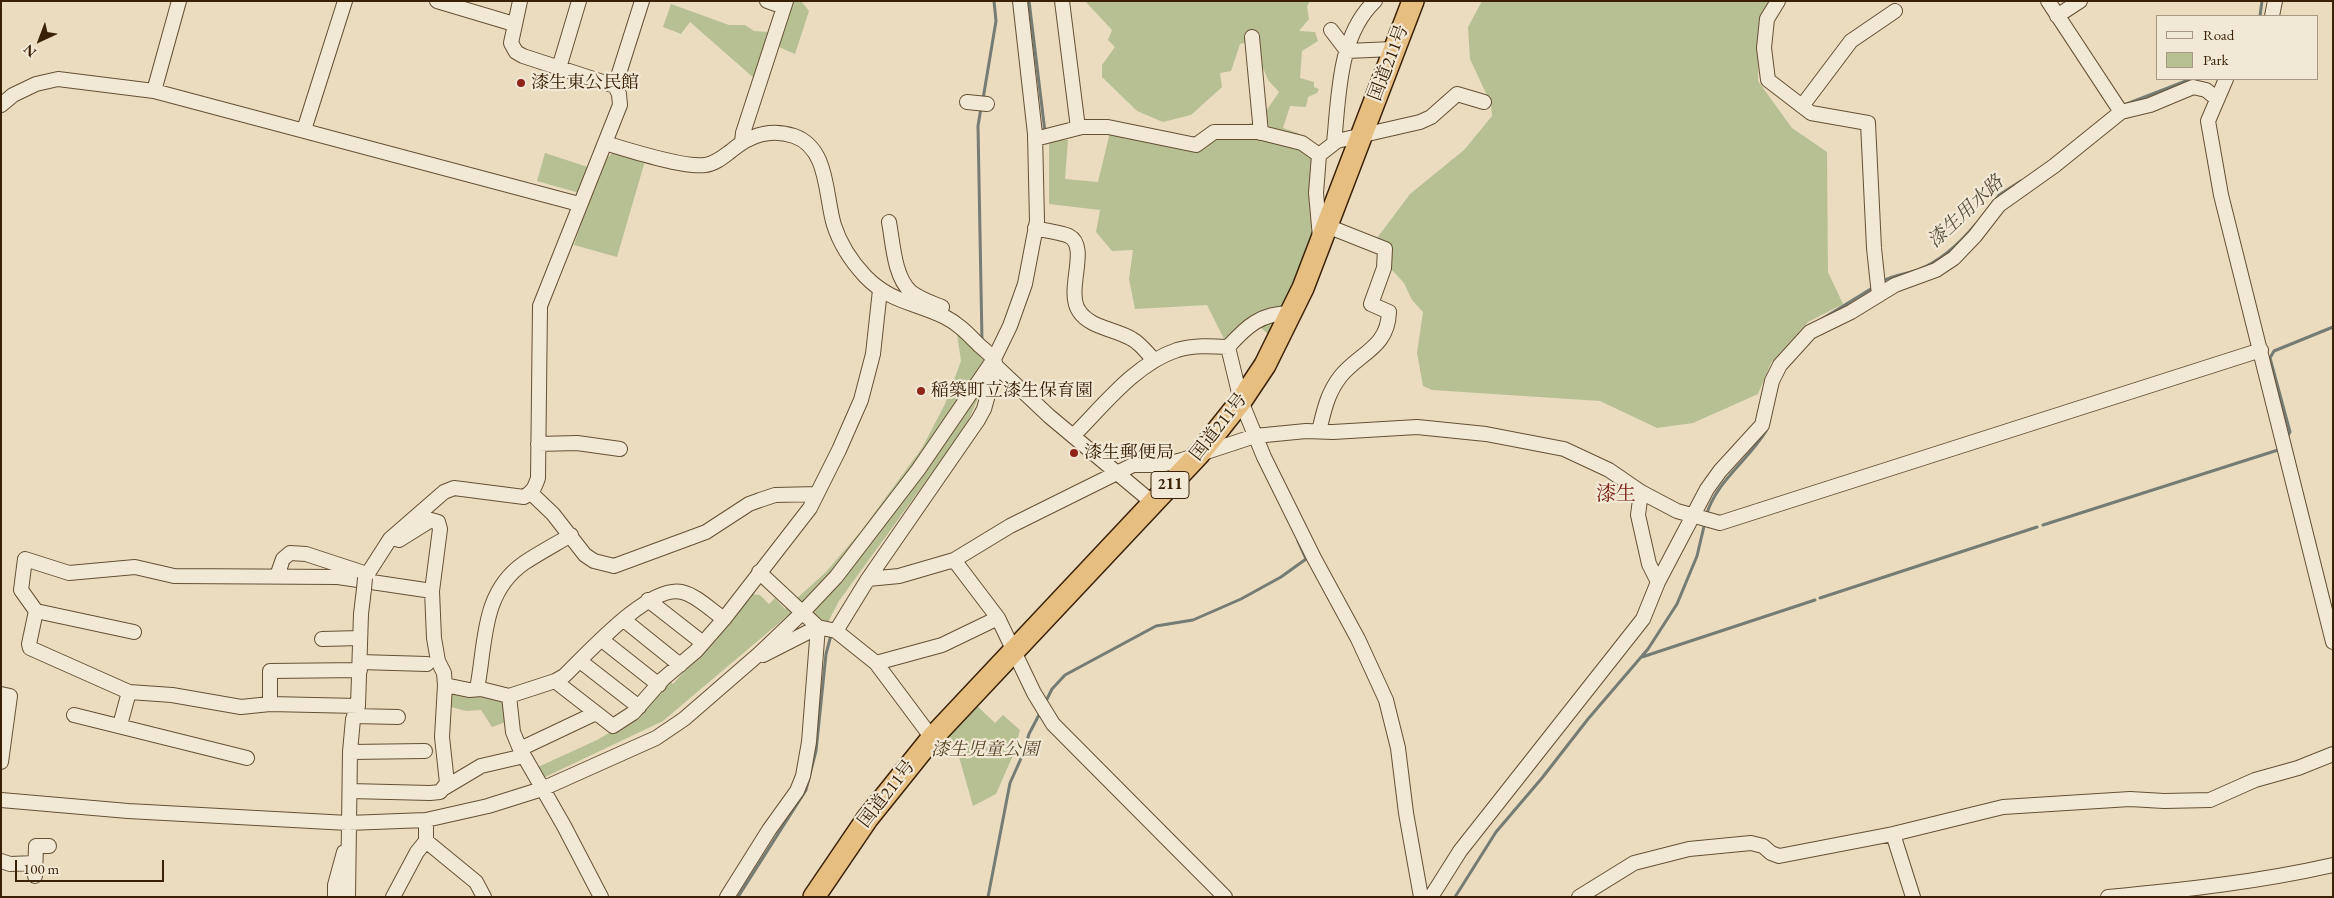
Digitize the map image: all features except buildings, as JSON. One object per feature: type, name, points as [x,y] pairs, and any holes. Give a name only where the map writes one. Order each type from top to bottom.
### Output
[{"type":"highway","name":"国道211号","points":[[814,897],[867,819],[932,738],[1199,454],[1242,401],[1264,365],[1303,288],[1413,1]]},
{"type":"street","points":[[154,91],[179,1]]},
{"type":"street","points":[[304,130],[345,1]]},
{"type":"street","points":[[437,1],[460,4],[514,24]]},
{"type":"street","points":[[520,1],[511,43],[516,52],[615,86]]},
{"type":"street","points":[[559,68],[579,1]]},
{"type":"street","points":[[348,897],[350,752],[360,666],[360,638],[365,580],[379,554],[390,539],[444,492],[454,488],[514,497],[524,497],[531,493],[538,478],[540,306],[620,105],[619,94],[615,86],[642,1]]},
{"type":"street","points":[[742,142],[743,133],[785,4],[767,1]]},
{"type":"street","points":[[836,632],[868,579],[978,420],[984,409],[995,362],[1019,304],[1035,228],[1035,139],[1020,1]]},
{"type":"street","points":[[1062,1],[1078,128]]},
{"type":"street","points":[[1334,143],[1347,51],[1358,21],[1375,1]]},
{"type":"street","points":[[1778,1],[1767,19],[1764,48],[1765,69],[1768,80],[1811,113],[1868,123],[1874,248],[1879,295]]},
{"type":"street","points":[[2048,1],[2121,112]]},
{"type":"street","points":[[2057,16],[2080,1]]},
{"type":"street","points":[[2272,15],[2275,1]]},
{"type":"street","points":[[1802,106],[1851,41],[1895,11]]},
{"type":"street","points":[[1331,30],[1347,51]]},
{"type":"street","points":[[1252,37],[1260,133]]},
{"type":"street","points":[[1347,51],[1393,49]]},
{"type":"street","points":[[1,105],[13,95],[36,84],[58,79],[154,91],[579,204]]},
{"type":"street","points":[[2225,80],[2216,98],[2208,122],[2221,195],[2333,642]]},
{"type":"street","points":[[1431,897],[1460,851],[1630,639],[1643,619],[1658,582],[1707,489],[1720,471],[1762,425],[1772,381],[1780,365],[1810,332],[1879,295],[1895,284],[1936,270],[1954,258],[1975,236],[1999,205],[2054,166],[2121,112],[2150,105],[2193,87],[2206,90],[2216,98]]},
{"type":"street","points":[[1319,431],[1328,395],[1341,376],[1382,339],[1389,322],[1389,312],[1371,304],[1384,268],[1385,249],[1323,235],[1316,193],[1320,155],[1334,143],[1361,134],[1420,122],[1431,116],[1457,94],[1484,102]]},
{"type":"street","points":[[967,102],[987,104]]},
{"type":"street","points":[[1035,139],[1078,128],[1108,127],[1196,144],[1214,132],[1260,133],[1302,143],[1320,155]]},
{"type":"street","points":[[605,143],[691,165],[706,165],[719,160],[742,142],[755,136],[780,132],[797,137],[814,151],[824,176],[834,224],[840,240],[865,276],[880,290],[898,300],[939,315],[963,330],[1073,436],[1153,503]]},
{"type":"street","points":[[889,222],[904,283],[910,291],[922,299],[942,307],[939,315]]},
{"type":"street","points":[[1035,228],[1068,236],[1076,242],[1079,249],[1074,289],[1078,310],[1083,316],[1132,338],[1154,360]]},
{"type":"street","points":[[555,681],[612,726],[633,713],[659,684],[703,643],[724,619],[810,508],[840,450],[861,400],[873,354],[880,290]]},
{"type":"street","points":[[1073,436],[1139,371],[1154,360],[1178,350],[1199,346],[1228,346],[1246,327],[1261,318],[1274,313],[1290,313]]},
{"type":"street","points":[[1228,346],[1242,401],[1255,436],[1290,510],[1358,639],[1386,700],[1398,748],[1406,813],[1421,897]]},
{"type":"street","points":[[868,579],[899,576],[954,560],[1010,526],[1133,465],[1161,465],[1255,436],[1319,431],[1417,427],[1486,434],[1564,449],[1609,470],[1641,492],[1677,510],[1720,523],[2260,350]]},
{"type":"street","points":[[1,800],[348,830],[426,820],[488,806],[542,789],[656,738],[684,719],[751,661],[802,613],[854,555],[918,470],[995,362]]},
{"type":"street","points":[[538,444],[576,444],[620,449]]},
{"type":"street","points":[[1641,492],[1638,515],[1649,564],[1658,582]]},
{"type":"street","points":[[531,493],[571,535],[585,555],[594,561],[614,566],[706,532],[750,504],[760,500],[775,495],[817,494]]},
{"type":"street","points":[[379,554],[426,522],[435,520],[440,529],[432,590],[434,638],[438,661],[444,672],[446,685],[442,737],[447,783],[444,788]]},
{"type":"street","points":[[477,689],[486,621],[490,606],[499,589],[523,564],[571,535]]},
{"type":"street","points":[[278,576],[283,559],[290,553],[306,554],[365,580]]},
{"type":"street","points":[[134,632],[36,611],[21,590],[25,559],[70,573],[134,567],[174,576],[338,577],[432,590]]},
{"type":"street","points":[[954,560],[998,618],[1034,693],[1053,724],[1226,897]]},
{"type":"street","points":[[759,572],[818,627],[836,632],[876,664],[932,738]]},
{"type":"street","points":[[446,685],[509,696],[555,681],[564,676],[648,600],[672,592],[686,592],[724,619]]},
{"type":"street","points":[[648,600],[703,643]]},
{"type":"street","points":[[36,611],[29,644],[30,648],[129,692],[172,695],[241,707],[270,704],[356,711],[398,717]]},
{"type":"street","points":[[876,664],[942,645],[998,618]]},
{"type":"street","points":[[624,620],[680,665]]},
{"type":"street","points":[[751,661],[818,627]]},
{"type":"street","points":[[727,897],[769,830],[797,791],[803,776],[809,742],[818,627]]},
{"type":"street","points":[[322,639],[360,638]]},
{"type":"street","points":[[602,640],[659,684]]},
{"type":"street","points":[[580,661],[639,707]]},
{"type":"street","points":[[270,704],[270,671],[427,664]]},
{"type":"street","points":[[120,725],[129,692]]},
{"type":"street","points":[[1,694],[10,696],[1,762]]},
{"type":"street","points":[[509,696],[513,732],[522,753],[564,826],[601,897]]},
{"type":"street","points":[[350,791],[379,790],[424,794],[440,792],[480,766],[522,753],[596,713]]},
{"type":"street","points":[[74,715],[247,758]]},
{"type":"street","points":[[350,752],[425,751]]},
{"type":"street","points":[[1580,897],[1634,863],[1689,849],[1751,843],[1763,846],[1771,853],[1779,856],[1893,834],[2003,807],[2130,799],[2164,801],[2210,800],[2255,780],[2298,768],[2333,754]]},
{"type":"street","points":[[393,897],[417,852],[426,841],[426,820]]},
{"type":"street","points":[[335,897],[335,885],[348,830]]},
{"type":"street","points":[[1893,834],[1913,897]]},
{"type":"street","points":[[426,841],[476,882],[484,897]]},
{"type":"street","points":[[1,861],[35,870],[36,846],[49,846]]},
{"type":"street","points":[[2108,897],[2191,890],[2246,882],[2333,865]]},
{"type":"green space","points":[[785,1],[801,1],[809,11],[795,54],[772,44],[755,79],[690,22],[681,34],[663,27],[671,4],[729,25],[745,25],[754,31],[768,32],[765,44]]},
{"type":"green space","points":[[1085,1],[1310,1],[1307,6],[1309,19],[1299,31],[1315,32],[1318,41],[1302,51],[1300,78],[1314,82],[1314,87],[1319,89],[1317,93],[1308,97],[1306,107],[1290,106],[1283,128],[1298,133],[1309,146],[1317,168],[1315,228],[1271,337],[1255,322],[1228,347],[1207,305],[1135,309],[1129,279],[1133,250],[1112,251],[1096,232],[1100,210],[1049,204],[1049,139],[1068,140],[1065,179],[1098,182],[1111,128],[1188,144],[1260,120],[1279,92],[1268,80],[1252,41],[1240,44],[1231,71],[1220,73],[1222,87],[1191,115],[1163,122],[1137,111],[1102,77],[1102,65],[1115,47],[1108,40],[1112,30]]},
{"type":"green space","points":[[1482,1],[1769,1],[1760,18],[1758,81],[1792,128],[1827,152],[1828,272],[1843,304],[1808,322],[1771,363],[1758,394],[1693,423],[1657,428],[1600,401],[1432,390],[1423,386],[1417,353],[1423,312],[1412,300],[1404,283],[1391,269],[1377,238],[1410,194],[1464,150],[1492,116],[1491,104],[1470,59],[1468,27]]},
{"type":"green space","points":[[545,153],[597,170],[605,159],[613,153],[645,161],[617,257],[574,245],[590,196],[537,181]]},
{"type":"green space","points":[[956,327],[983,351],[985,382],[966,426],[839,601],[827,624],[815,614],[805,601],[663,721],[543,778],[538,767],[597,740],[637,716],[669,681],[673,684],[752,594],[760,595],[769,604],[775,598],[785,609],[826,572],[861,531],[922,448],[945,404],[961,361]]},
{"type":"green space","points":[[453,691],[487,694],[506,702],[506,722],[492,727],[481,710],[466,711],[451,707]]},
{"type":"green space","name":"漆生児童公園","points":[[972,701],[995,723],[1003,715],[1020,730],[1014,753],[996,794],[973,806],[957,750],[946,730]]},
{"type":"waterway","points":[[983,99],[996,21],[994,1]]},
{"type":"waterway","points":[[1029,1],[1045,132]]},
{"type":"waterway","name":"漆生用水路","points":[[2260,15],[2262,1]]},
{"type":"waterway","name":"漆生用水路","points":[[2124,105],[2188,80]]},
{"type":"waterway","points":[[981,108],[978,126],[982,341]]},
{"type":"waterway","name":"漆生用水路","points":[[1994,202],[1999,195],[2021,181]]},
{"type":"waterway","name":"漆生用水路","points":[[1881,282],[1894,276],[1918,270],[1935,262],[1957,245],[1976,224]]},
{"type":"waterway","name":"漆生用水路","points":[[1822,319],[1874,287]]},
{"type":"waterway","points":[[2287,437],[2290,432],[2270,358],[2274,351],[2333,327]]},
{"type":"waterway","points":[[1706,516],[1717,492],[1759,442],[1766,431],[1765,428]]},
{"type":"waterway","points":[[2043,525],[2278,450]]},
{"type":"waterway","points":[[1455,897],[1496,832],[1648,649],[1677,604],[1697,556],[1705,522]]},
{"type":"waterway","points":[[1820,598],[2037,527]]},
{"type":"waterway","points":[[1045,703],[1052,689],[1065,675],[1156,626],[1193,620],[1241,599],[1281,577],[1306,559],[1298,541]]},
{"type":"waterway","points":[[1642,657],[1815,600]]},
{"type":"waterway","points":[[738,897],[806,790],[816,751],[826,654],[831,635]]},
{"type":"waterway","points":[[988,897],[1010,783],[1023,754],[1029,734],[1041,711]]},
{"type":"place","name":"漆生東公民館","points":[[521,83]]},
{"type":"place","name":"稲築町立漆生保育園","points":[[921,391]]},
{"type":"place","name":"漆生郵便局","points":[[1074,453]]},
{"type":"district","name":"漆生","points":[[1616,495]]}]
